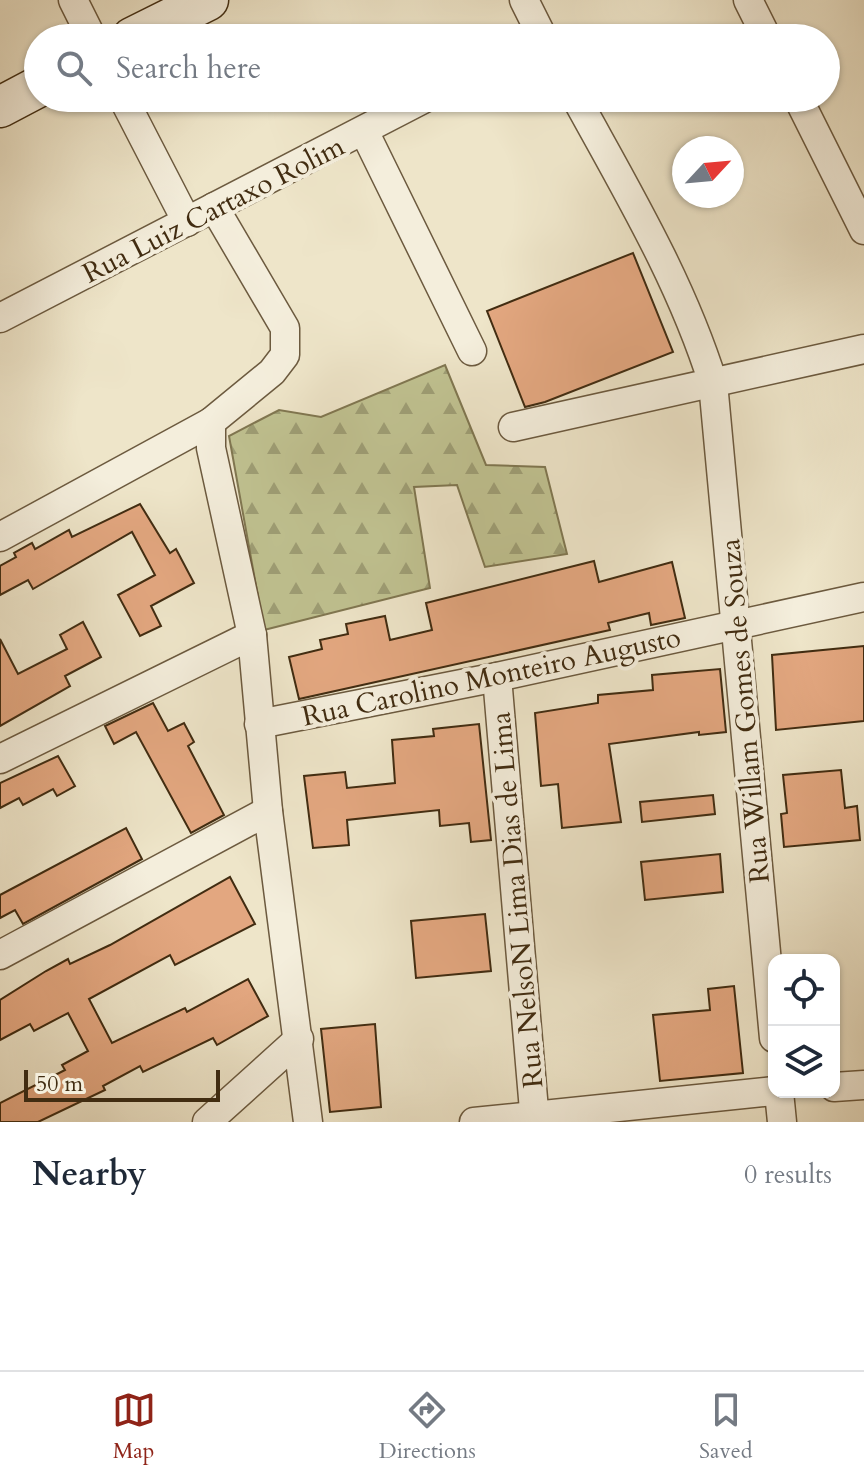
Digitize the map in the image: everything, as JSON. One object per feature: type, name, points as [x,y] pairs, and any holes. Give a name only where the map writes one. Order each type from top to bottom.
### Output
[{"type":"street","points":[[73,0],[85,24]]},
{"type":"street","points":[[160,24],[208,0]]},
{"type":"street","points":[[524,0],[534,24]]},
{"type":"street","points":[[748,0],[760,24]]},
{"type":"street","points":[[0,107],[24,94]]},
{"type":"street","points":[[130,112],[187,222]]},
{"type":"street","name":"Rua Luiz Cartaxo Rolim","points":[[0,318],[399,112]]},
{"type":"street","name":"Rua Willam Gomes de Souza","points":[[584,112],[663,257],[695,325],[713,383],[773,1026]]},
{"type":"street","points":[[805,112],[864,230]]},
{"type":"street","points":[[364,131],[472,351]]},
{"type":"street","points":[[0,537],[211,422],[272,372],[285,355],[285,328],[214,207]]},
{"type":"street","points":[[513,427],[864,349]]},
{"type":"street","points":[[211,422],[211,448],[252,635],[268,811],[308,1122]]},
{"type":"street","name":"Rua Carolino Monteiro Augusto","points":[[259,724],[497,677],[864,597]]},
{"type":"street","points":[[0,759],[252,635]]},
{"type":"street","name":"Rua NelsoN Lima Dias de Lima","points":[[497,677],[535,1119]]},
{"type":"street","points":[[0,955],[268,811]]},
{"type":"street","points":[[207,1122],[299,1039]]},
{"type":"street","points":[[840,1087],[864,1085]]},
{"type":"street","points":[[474,1122],[535,1119],[768,1093]]},
{"type":"street","points":[[777,1098],[782,1122]]},
{"type":"green space","points":[[445,365],[486,465],[545,467],[567,554],[485,567],[457,485],[414,487],[430,588],[264,630],[229,436],[279,410],[321,417]]},
{"type":"building","points":[[633,253],[673,352],[525,407],[487,311]]},
{"type":"building","points":[[140,504],[170,553],[176,549],[194,583],[151,606],[161,626],[140,636],[118,595],[155,575],[132,532],[33,589],[28,580],[0,595],[0,566],[16,557],[14,553],[32,543],[35,549],[69,530],[72,537]]},
{"type":"building","points":[[594,561],[599,582],[672,562],[685,618],[651,625],[649,613],[608,623],[610,630],[299,699],[289,657],[322,649],[320,640],[348,634],[346,624],[385,616],[390,640],[432,630],[426,603]]},
{"type":"building","points":[[83,622],[101,657],[65,676],[70,686],[0,726],[0,639],[18,674],[67,649],[60,635]]},
{"type":"building","points":[[864,646],[864,721],[776,730],[772,655]]},
{"type":"building","points":[[720,669],[726,732],[699,735],[699,732],[609,744],[621,822],[562,828],[558,784],[541,786],[535,713],[598,703],[598,695],[653,690],[652,675]]},
{"type":"building","points":[[153,703],[168,731],[184,723],[194,742],[188,746],[224,815],[191,833],[136,732],[114,744],[105,726]]},
{"type":"building","points":[[479,724],[491,840],[471,842],[469,823],[440,826],[439,810],[347,820],[349,845],[313,848],[304,776],[345,772],[347,788],[395,783],[392,740],[434,736],[433,729]]},
{"type":"building","points":[[58,756],[75,786],[57,796],[53,789],[23,805],[19,798],[0,808],[0,783]]},
{"type":"building","points":[[841,770],[845,808],[857,806],[860,840],[784,847],[781,814],[787,813],[783,775]]},
{"type":"building","points":[[713,795],[715,814],[642,822],[640,802]]},
{"type":"building","points":[[126,828],[142,859],[23,924],[15,910],[0,918],[0,895]]},
{"type":"building","points":[[720,854],[723,892],[645,900],[641,862]]},
{"type":"building","points":[[230,877],[255,924],[175,965],[170,955],[89,999],[112,1043],[185,1008],[187,1012],[248,979],[268,1016],[217,1045],[213,1038],[143,1072],[140,1066],[103,1086],[105,1090],[38,1122],[0,1122],[0,1103],[65,1070],[62,1065],[88,1051],[68,1013],[34,1031],[30,1024],[0,1040],[0,1000],[68,959],[70,964],[110,945]]},
{"type":"building","points":[[485,914],[491,971],[416,978],[411,921]]},
{"type":"building","points":[[734,986],[743,1073],[660,1081],[653,1015],[710,1010],[708,989]]},
{"type":"building","points":[[375,1024],[381,1107],[330,1112],[321,1029]]}]
